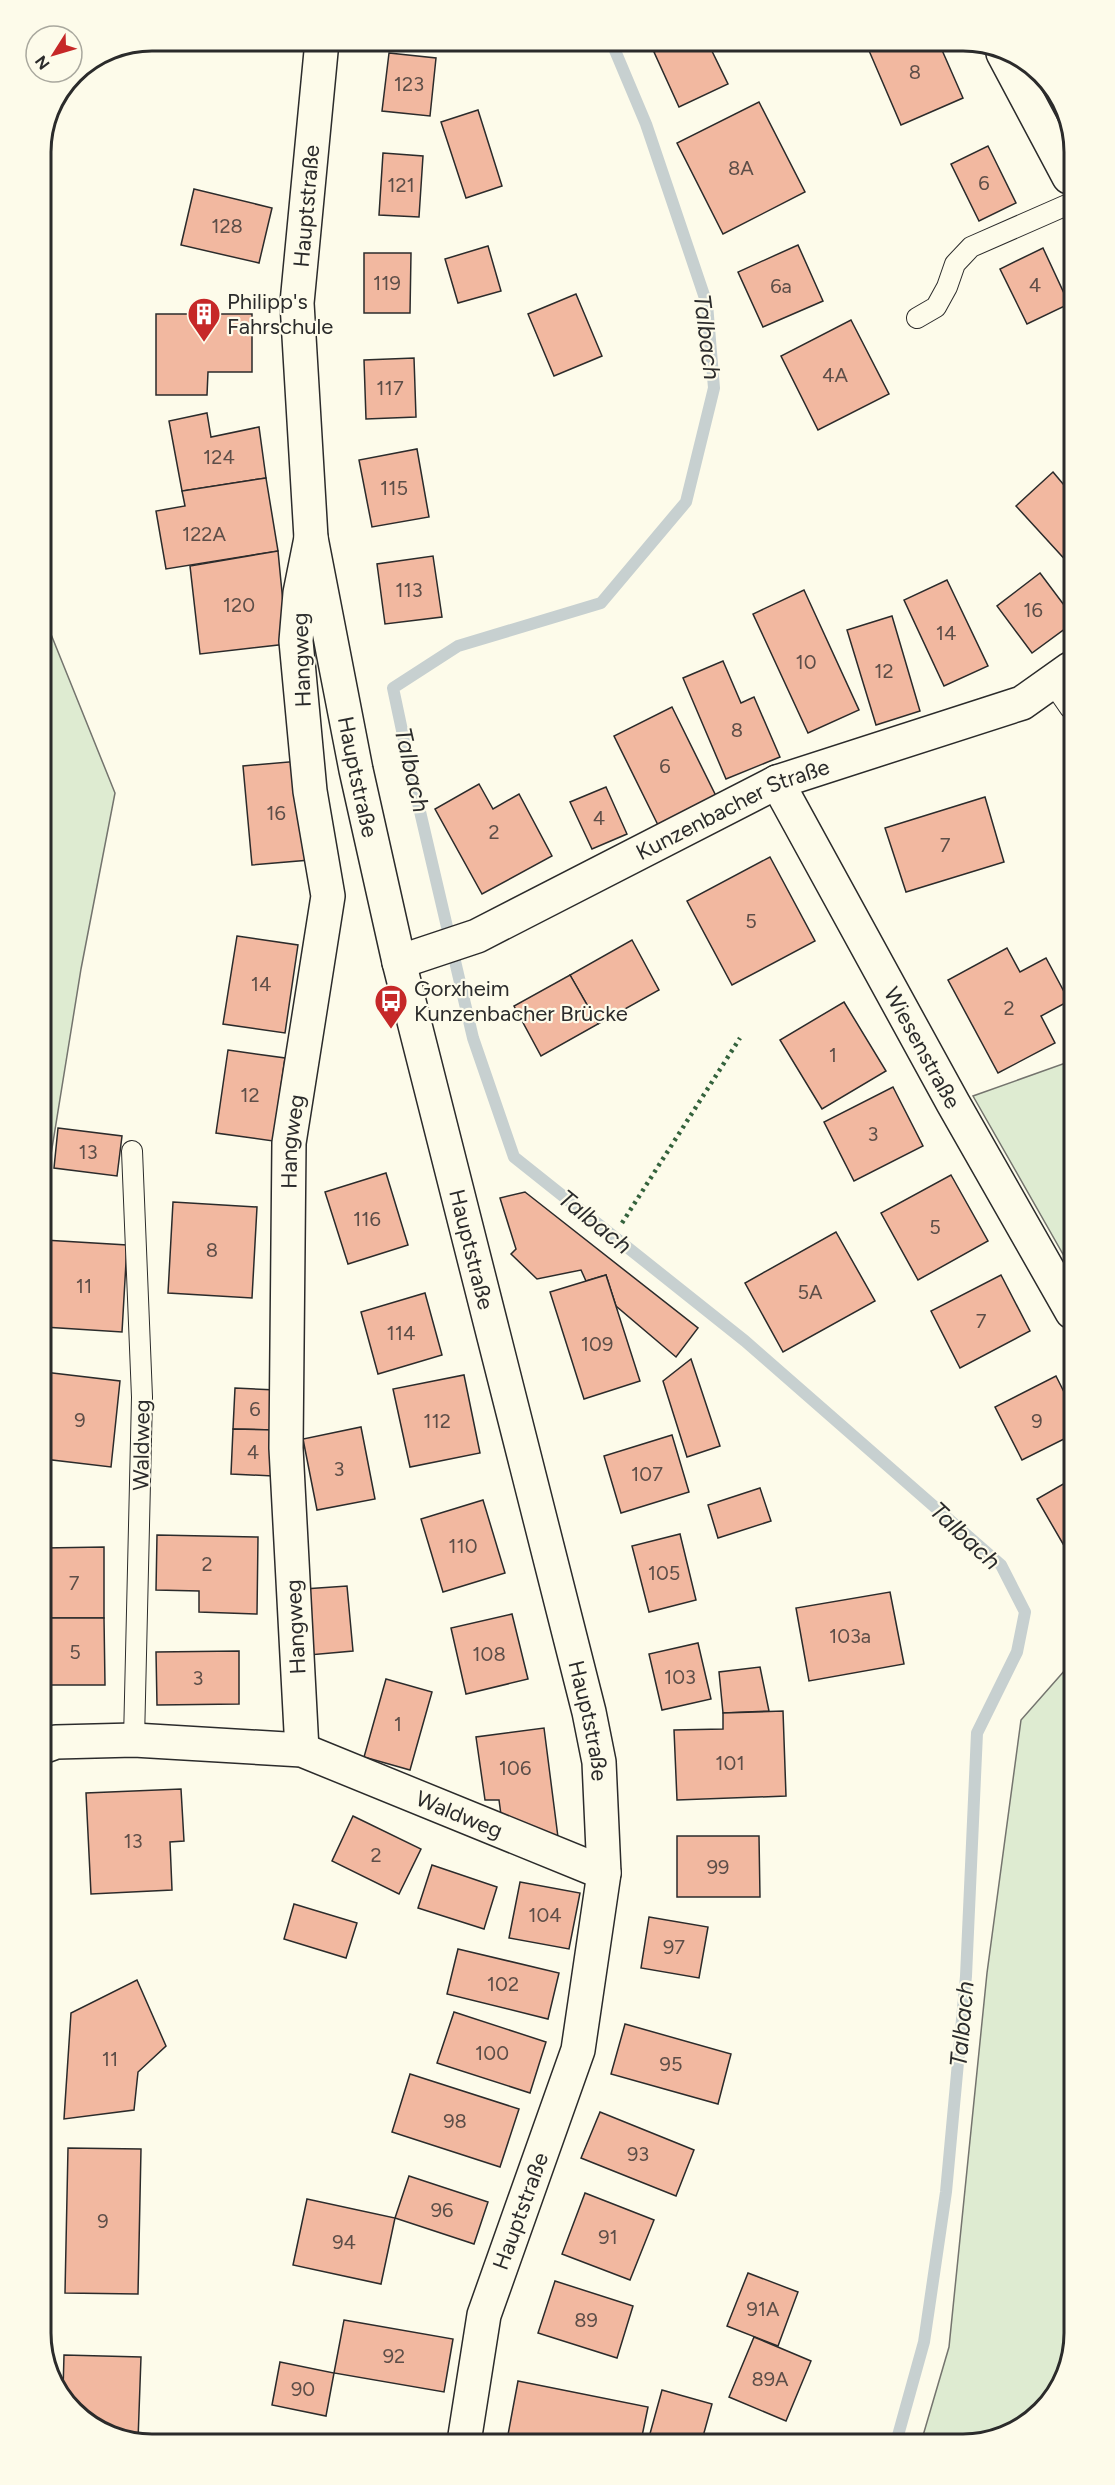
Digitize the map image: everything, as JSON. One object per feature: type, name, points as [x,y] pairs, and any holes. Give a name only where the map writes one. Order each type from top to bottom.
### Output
[{"type":"street","name":"Hauptstraße","points":[[321,51],[297,303],[310,538],[356,770],[399,962],[589,1712],[599,1762],[604,1873],[578,2050],[484,2315],[465,2434]]},
{"type":"street","points":[[1008,63],[1064,168]]},
{"type":"street","name":"Hangweg","points":[[302,1750],[286,1448],[289,1143],[328,896],[310,791],[296,640],[300,593],[310,538]]},
{"type":"street","name":"Kunzenbacher Straße","points":[[399,962],[477,936],[777,782],[1022,703],[1064,686]]},
{"type":"street","name":"Wiesenstraße","points":[[777,782],[953,1103],[1064,1298]]},
{"type":"street","name":"Waldweg","points":[[51,1744],[134,1740],[302,1750],[604,1873]]},
{"type":"lane","points":[[917,318],[936,307],[947,287],[955,264],[971,247],[1064,206]]},
{"type":"lane","name":"Waldweg","points":[[132,1151],[142,1396],[134,1740]]},
{"type":"green space","points":[[51,634],[115,793],[81,969],[51,1155]]},
{"type":"green space","points":[[1064,1064],[1064,1256],[973,1096]]},
{"type":"green space","points":[[1064,1671],[1064,2333],[1062,2352],[1054,2378],[1047,2389],[1024,2413],[1008,2424],[976,2433],[923,2434],[949,2347],[987,1973],[1021,1720]]},
{"type":"building","points":[[712,51],[728,84],[679,107],[654,52]]},
{"type":"building","points":[[869,51],[942,51],[963,98],[901,125]]},
{"type":"building","points":[[389,53],[436,58],[430,116],[382,111]]},
{"type":"building","points":[[759,102],[805,192],[723,234],[677,143]]},
{"type":"building","points":[[478,110],[502,186],[466,198],[441,122]]},
{"type":"building","points":[[988,146],[1016,203],[979,221],[951,164]]},
{"type":"building","points":[[383,153],[423,156],[419,217],[379,215]]},
{"type":"building","points":[[194,189],[272,208],[259,263],[181,245]]},
{"type":"building","points":[[798,245],[823,301],[763,327],[738,272]]},
{"type":"building","points":[[488,246],[501,291],[458,303],[445,259]]},
{"type":"building","points":[[1043,248],[1064,293],[1064,306],[1027,324],[1000,269]]},
{"type":"building","points":[[364,253],[411,253],[410,313],[364,313]]},
{"type":"building","points":[[576,294],[602,356],[554,376],[528,314]]},
{"type":"building","name":"Philipp's Fahrschule","points":[[156,314],[252,314],[252,372],[208,372],[207,395],[156,395]]},
{"type":"building","points":[[851,320],[889,394],[818,430],[781,356]]},
{"type":"building","points":[[414,358],[416,417],[366,419],[364,360]]},
{"type":"building","points":[[207,413],[211,437],[259,427],[266,478],[182,491],[169,421]]},
{"type":"building","points":[[417,449],[429,517],[372,527],[359,460]]},
{"type":"building","points":[[1053,472],[1064,485],[1064,558],[1016,506]]},
{"type":"building","points":[[266,478],[278,551],[166,569],[156,511],[185,506],[182,491]]},
{"type":"building","points":[[278,551],[287,644],[200,654],[190,566]]},
{"type":"building","points":[[433,556],[442,617],[385,624],[377,564]]},
{"type":"building","points":[[1040,573],[1064,605],[1064,629],[1032,653],[997,606]]},
{"type":"building","points":[[947,580],[988,666],[944,686],[904,600]]},
{"type":"building","points":[[804,590],[859,710],[808,733],[753,614]]},
{"type":"building","points":[[892,616],[920,711],[876,725],[847,630]]},
{"type":"building","points":[[723,661],[741,703],[754,697],[780,757],[726,779],[683,678]]},
{"type":"building","points":[[672,707],[716,796],[658,825],[614,736]]},
{"type":"building","points":[[300,761],[310,860],[252,865],[243,766]]},
{"type":"building","points":[[479,784],[493,809],[519,794],[552,856],[482,894],[435,809]]},
{"type":"building","points":[[606,787],[627,834],[592,849],[570,802]]},
{"type":"building","points":[[985,797],[1004,862],[906,892],[885,828]]},
{"type":"building","points":[[770,857],[815,941],[732,985],[687,901]]},
{"type":"building","points":[[237,936],[298,945],[285,1033],[223,1024]]},
{"type":"building","points":[[632,940],[659,990],[598,1024],[570,975]]},
{"type":"building","points":[[1007,948],[1020,972],[1046,958],[1064,992],[1064,1004],[1041,1016],[1055,1043],[998,1073],[948,980]]},
{"type":"building","points":[[570,975],[598,1024],[541,1056],[514,1006]]},
{"type":"building","points":[[844,1002],[886,1071],[822,1109],[780,1040]]},
{"type":"building","points":[[228,1050],[285,1058],[273,1141],[216,1133]]},
{"type":"building","points":[[893,1087],[923,1146],[854,1181],[824,1122]]},
{"type":"building","points":[[58,1128],[122,1136],[117,1176],[54,1168]]},
{"type":"building","points":[[386,1173],[408,1245],[348,1264],[325,1192]]},
{"type":"building","points":[[951,1175],[988,1241],[918,1280],[881,1213]]},
{"type":"building","points":[[525,1192],[698,1328],[676,1357],[616,1306],[606,1275],[586,1281],[581,1270],[537,1279],[511,1254],[516,1249],[500,1198]]},
{"type":"building","points":[[173,1202],[257,1207],[252,1298],[168,1293]]},
{"type":"building","points":[[836,1232],[875,1301],[783,1352],[745,1283]]},
{"type":"building","points":[[51,1240],[127,1245],[122,1332],[51,1327]]},
{"type":"building","points":[[606,1275],[640,1381],[584,1399],[550,1292]]},
{"type":"building","points":[[1001,1275],[1030,1331],[960,1368],[931,1311]]},
{"type":"building","points":[[425,1293],[442,1355],[378,1374],[361,1312]]},
{"type":"building","points":[[691,1359],[720,1446],[687,1457],[663,1381]]},
{"type":"building","points":[[51,1373],[120,1381],[111,1467],[51,1460]]},
{"type":"building","points":[[464,1375],[480,1453],[410,1467],[393,1389]]},
{"type":"building","points":[[1056,1376],[1064,1392],[1064,1439],[1022,1460],[995,1407]]},
{"type":"building","points":[[235,1388],[276,1390],[275,1430],[233,1429]]},
{"type":"building","points":[[361,1427],[375,1499],[317,1510],[303,1439]]},
{"type":"building","points":[[233,1429],[275,1430],[273,1476],[231,1474]]},
{"type":"building","points":[[672,1435],[689,1492],[621,1513],[604,1456]]},
{"type":"building","points":[[1064,1484],[1064,1546],[1037,1499]]},
{"type":"building","points":[[760,1488],[771,1521],[718,1538],[708,1505]]},
{"type":"building","points":[[483,1500],[505,1573],[443,1592],[421,1519]]},
{"type":"building","points":[[680,1534],[696,1600],[649,1612],[632,1546]]},
{"type":"building","points":[[157,1535],[258,1537],[257,1614],[199,1612],[199,1591],[156,1590]]},
{"type":"building","points":[[104,1547],[104,1618],[51,1618],[51,1548]]},
{"type":"building","points":[[347,1586],[353,1651],[309,1655],[304,1589]]},
{"type":"building","points":[[890,1592],[904,1664],[809,1681],[796,1608]]},
{"type":"building","points":[[512,1614],[528,1679],[466,1694],[451,1628]]},
{"type":"building","points":[[51,1618],[104,1618],[105,1685],[51,1685]]},
{"type":"building","points":[[698,1643],[711,1699],[662,1710],[649,1654]]},
{"type":"building","points":[[239,1651],[239,1704],[157,1705],[156,1652]]},
{"type":"building","points":[[760,1667],[769,1711],[723,1713],[719,1672]]},
{"type":"building","points":[[386,1679],[432,1692],[410,1770],[364,1757]]},
{"type":"building","points":[[783,1711],[786,1796],[677,1800],[674,1730],[723,1729],[723,1713]]},
{"type":"building","points":[[544,1728],[559,1845],[502,1822],[499,1800],[485,1800],[476,1737]]},
{"type":"building","points":[[181,1789],[184,1841],[170,1842],[172,1890],[91,1894],[86,1793]]},
{"type":"building","points":[[353,1816],[421,1849],[399,1894],[332,1861]]},
{"type":"building","points":[[677,1836],[759,1836],[760,1897],[677,1897]]},
{"type":"building","points":[[432,1865],[497,1887],[484,1929],[418,1908]]},
{"type":"building","points":[[520,1882],[580,1893],[569,1949],[509,1938]]},
{"type":"building","points":[[294,1904],[357,1923],[346,1958],[284,1939]]},
{"type":"building","points":[[649,1917],[708,1927],[699,1978],[641,1968]]},
{"type":"building","points":[[458,1949],[559,1973],[548,2019],[447,1994]]},
{"type":"building","points":[[137,1980],[166,2046],[138,2072],[134,2110],[64,2119],[71,2013]]},
{"type":"building","points":[[454,2012],[546,2042],[530,2093],[437,2063]]},
{"type":"building","points":[[625,2024],[731,2054],[718,2104],[611,2074]]},
{"type":"building","points":[[410,2074],[519,2109],[500,2167],[392,2132]]},
{"type":"building","points":[[600,2112],[694,2150],[676,2196],[581,2158]]},
{"type":"building","points":[[68,2148],[141,2149],[138,2294],[65,2293]]},
{"type":"building","points":[[409,2176],[488,2202],[474,2244],[395,2218]]},
{"type":"building","points":[[585,2193],[654,2220],[630,2280],[562,2254]]},
{"type":"building","points":[[307,2199],[395,2218],[381,2284],[293,2265]]},
{"type":"building","points":[[748,2273],[798,2292],[778,2346],[727,2326]]},
{"type":"building","points":[[555,2281],[633,2306],[617,2358],[538,2333]]},
{"type":"building","points":[[344,2320],[453,2339],[444,2392],[334,2373]]},
{"type":"building","points":[[754,2337],[811,2361],[786,2421],[729,2397]]},
{"type":"building","points":[[64,2355],[141,2357],[138,2433],[107,2424],[76,2399],[63,2382]]},
{"type":"building","points":[[280,2362],[334,2373],[326,2416],[272,2405]]},
{"type":"building","points":[[518,2381],[648,2407],[642,2434],[508,2434]]},
{"type":"building","points":[[662,2390],[712,2404],[704,2434],[650,2434]]},
{"type":"waterway","name":"Talbach","points":[[615,51],[646,124],[707,304],[714,388],[686,502],[601,603],[458,646],[393,688],[473,1038],[514,1157],[745,1341],[1001,1565],[1025,1612],[1017,1652],[977,1733],[966,1976],[946,2192],[924,2342],[898,2434]]},
{"type":"hedge","points":[[622,1223],[740,1038]]},
{"type":"place","name":"Philipp's Fahrschule","points":[[204,343]]},
{"type":"place","name":"Gorxheim Kunzenbacher Brücke","points":[[391,1030]]}]
